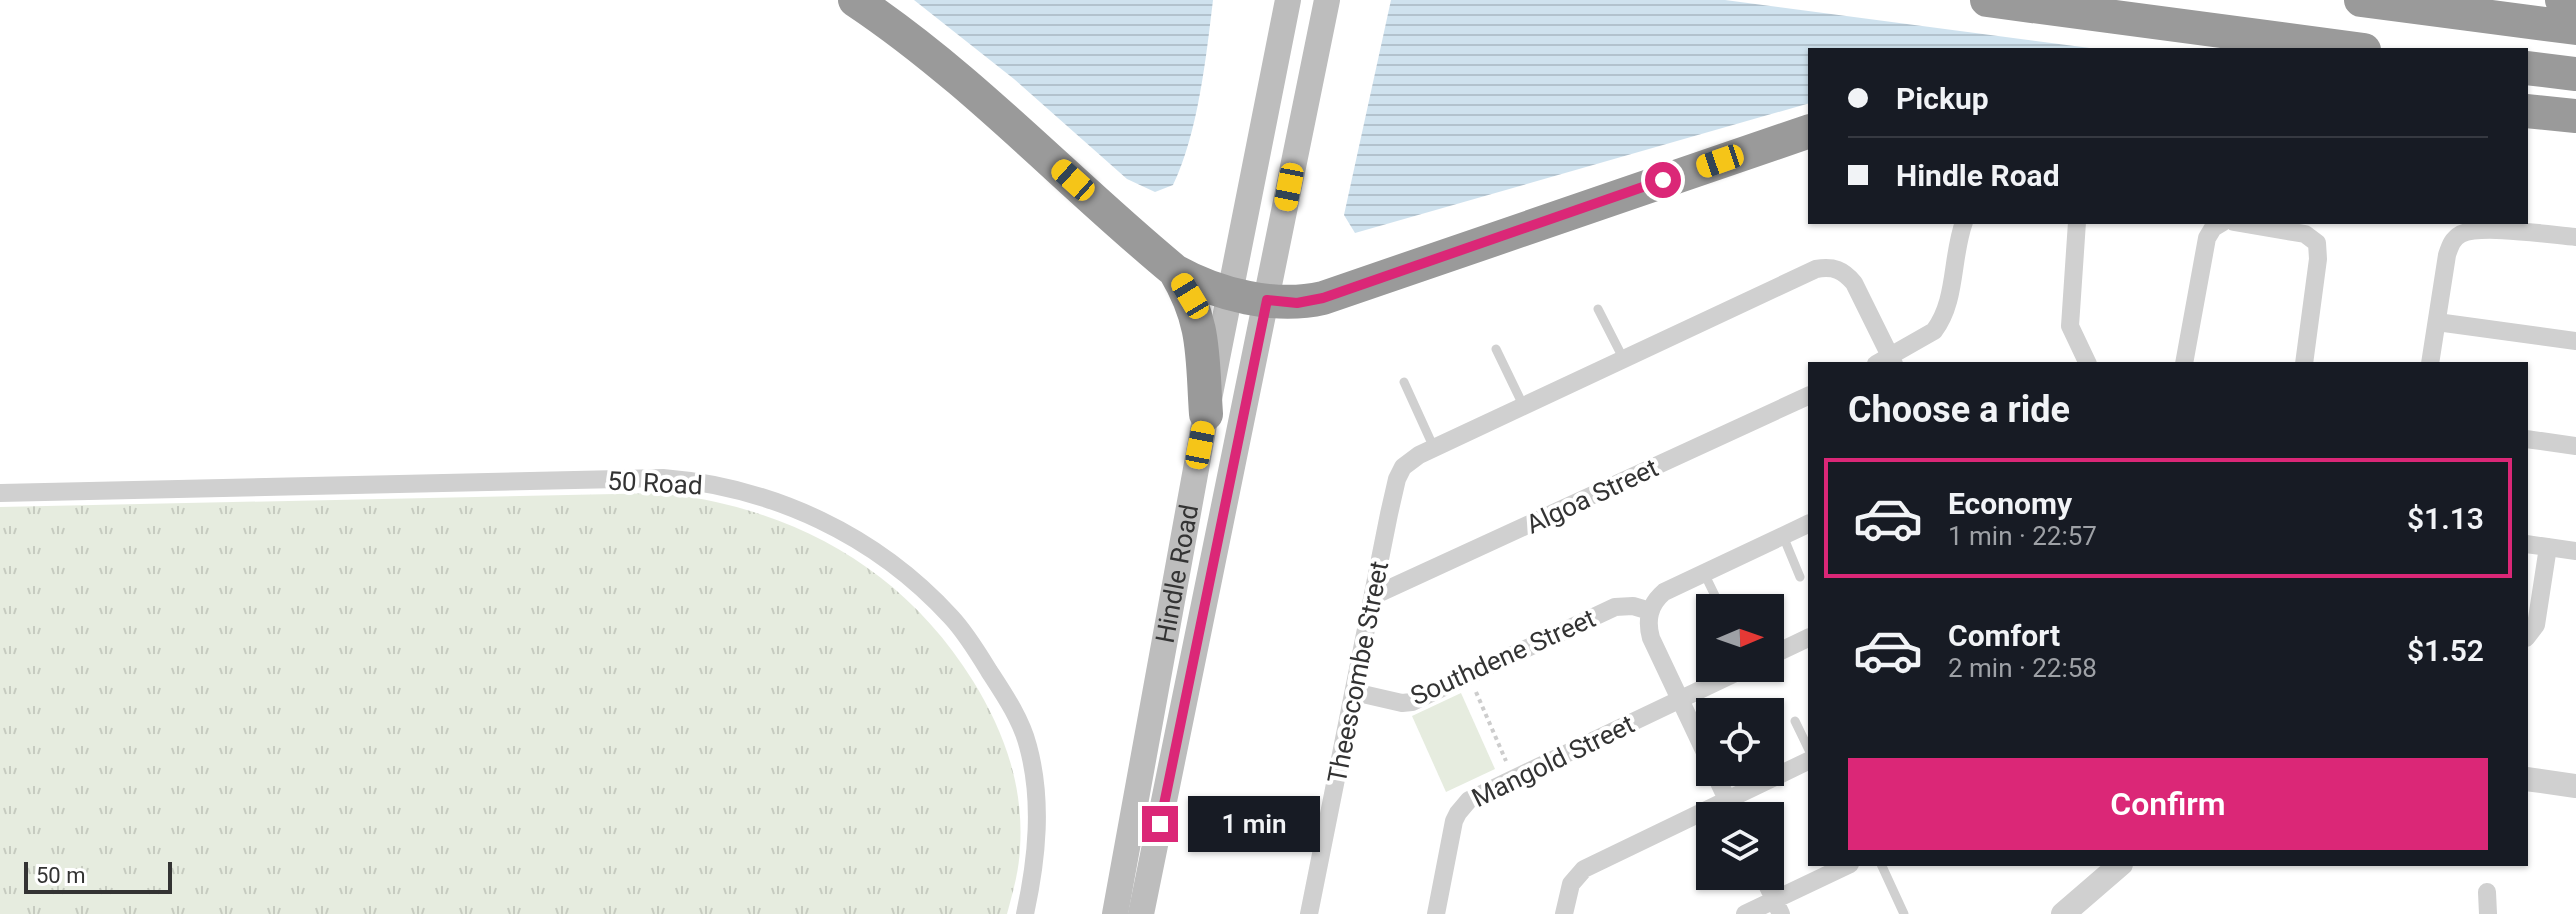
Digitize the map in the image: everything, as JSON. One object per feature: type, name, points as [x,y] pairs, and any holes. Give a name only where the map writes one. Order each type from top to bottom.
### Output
[{"type":"highway","points":[[855,0],[921,46],[973,90],[1175,271],[1199,284],[1267,300],[1297,303],[1323,298],[1808,132]]},
{"type":"highway","points":[[1987,0],[2349,48]]},
{"type":"highway","points":[[2361,0],[2576,28]]},
{"type":"highway","points":[[2562,0],[2576,2]]},
{"type":"highway","points":[[2528,68],[2576,74]]},
{"type":"highway","points":[[2528,111],[2576,116]]},
{"type":"highway","points":[[1175,271],[1190,296],[1201,335],[1206,414]]},
{"type":"main road","name":"Hindle Road","points":[[1115,914],[1206,414],[1288,0]]},
{"type":"main road","name":"Hindle Road","points":[[1141,914],[1327,0]]},
{"type":"street","points":[[1887,362],[1934,331],[1945,315],[1963,224]]},
{"type":"street","points":[[2077,224],[2070,326],[2087,362]]},
{"type":"street","points":[[2184,362],[2207,238],[2220,224]]},
{"type":"street","points":[[2246,224],[2305,234],[2317,243],[2318,259],[2304,362]]},
{"type":"street","points":[[2430,362],[2447,255],[2458,236],[2479,230],[2576,237]]},
{"type":"street","name":"Theescombe Street","points":[[1309,914],[1397,479],[1409,461],[1816,269],[1827,267],[1840,270],[1854,283],[1887,362]]},
{"type":"street","points":[[2437,322],[2576,341]]},
{"type":"street","name":"Algoa Street","points":[[1373,596],[1808,396]]},
{"type":"street","points":[[2528,439],[2576,446]]},
{"type":"street","name":"50 Road","points":[[0,493],[663,478],[749,492],[791,507],[846,532],[927,592],[953,619],[1009,701],[1028,745],[1036,796],[1033,877],[1025,914]]},
{"type":"street","points":[[1696,733],[1651,638],[1650,611],[1664,592],[1808,524]]},
{"type":"street","points":[[2528,544],[2576,551]]},
{"type":"street","points":[[2528,635],[2536,625],[2548,547]]},
{"type":"street","name":"Southdene Street","points":[[1354,692],[1402,703],[1412,702],[1615,607],[1633,606],[1650,611]]},
{"type":"street","points":[[1784,649],[1808,638]]},
{"type":"street","name":"Mangold Street","points":[[1436,914],[1454,821],[1463,805],[1477,795],[1716,682]]},
{"type":"street","points":[[1741,802],[1808,761]]},
{"type":"street","points":[[2528,779],[2576,786]]},
{"type":"street","points":[[1564,914],[1571,884],[1584,869],[1696,823]]},
{"type":"street","points":[[1745,914],[1778,907],[1847,866]]},
{"type":"street","points":[[2063,914],[2119,866]]},
{"type":"street","points":[[2487,892],[2488,914]]},
{"type":"lane","points":[[1598,309],[1623,358]]},
{"type":"lane","points":[[1496,349],[1523,405]]},
{"type":"lane","points":[[1404,382],[1434,448]]},
{"type":"lane","points":[[1783,536],[1800,577]]},
{"type":"lane","points":[[1704,573],[1714,594]]},
{"type":"lane","points":[[1795,721],[1808,748]]},
{"type":"lane","points":[[1882,866],[1904,914]]},
{"type":"path","points":[[1472,682],[1510,771]]},
{"type":"green space","points":[[662,493],[756,513],[800,529],[840,550],[878,576],[913,606],[945,641],[973,681],[994,720],[1015,782],[1019,803],[1020,848],[1007,914],[0,914],[0,507]]},
{"type":"green space","points":[[1461,693],[1495,769],[1446,792],[1412,716]]},
{"type":"water","points":[[914,0],[1213,0],[1195,119],[1173,185],[1155,192],[1127,179],[1014,79]]},
{"type":"water","points":[[1391,0],[1725,0],[2090,48],[1808,48],[1808,104],[1355,233],[1344,215]]},
{"type":"route","points":[[1160,824],[1267,300],[1297,303],[1323,298],[1663,180]]}]
